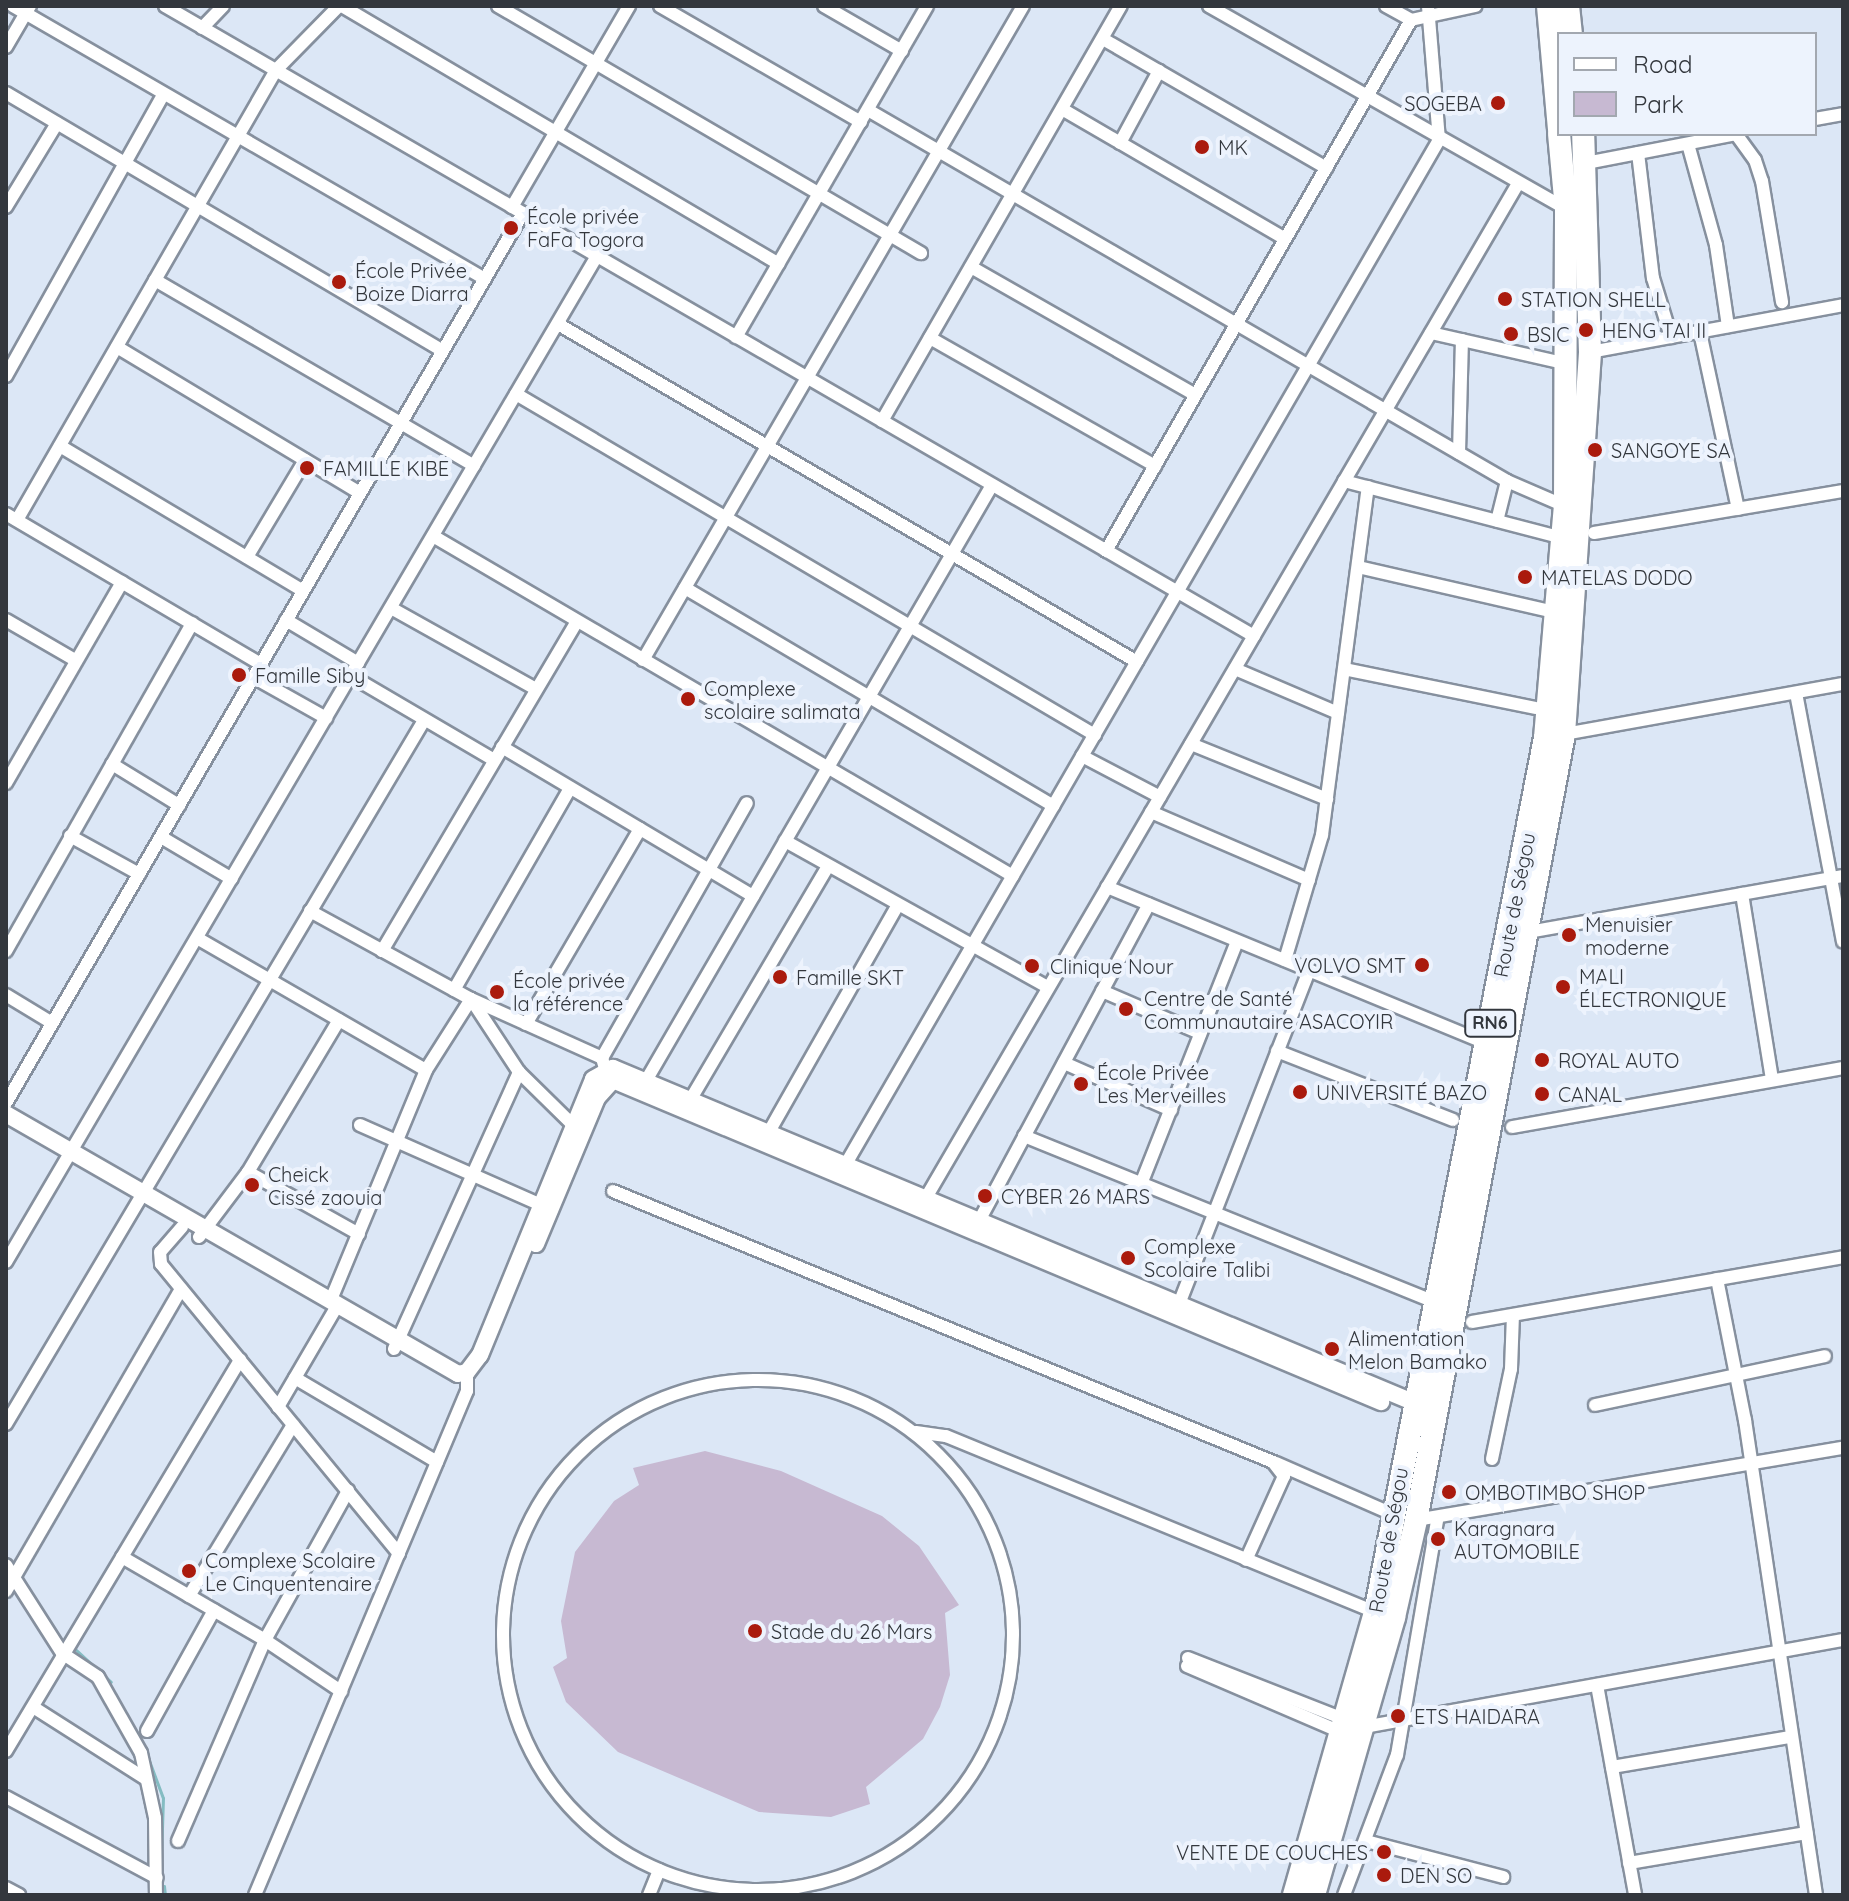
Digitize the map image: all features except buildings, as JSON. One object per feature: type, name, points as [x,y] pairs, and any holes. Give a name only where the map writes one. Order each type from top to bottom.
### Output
[{"type":"highway","name":"Route de Ségou","points":[[1548,6],[1557,109]]},
{"type":"highway","points":[[1568,6],[1571,32]]},
{"type":"highway","name":"Route de Ségou","points":[[1314,1895],[1353,1730],[1385,1615],[1426,1520],[1422,1412],[1432,1301],[1545,738],[1559,613],[1565,506],[1568,364],[1566,209],[1559,136]]},
{"type":"highway","name":"Route de Ségou","points":[[1385,1615],[1392,1514],[1422,1412],[1528,932],[1564,734],[1590,352],[1583,136]]},
{"type":"highway","name":"Route de Ségou","points":[[1294,1895],[1353,1730]]},
{"type":"street","points":[[13,6],[28,10],[163,95],[485,279]]},
{"type":"street","points":[[165,6],[1254,636]]},
{"type":"street","points":[[202,28],[223,6]]},
{"type":"street","points":[[261,664],[12,517],[60,446],[276,70],[340,6],[779,264]]},
{"type":"street","points":[[498,6],[921,253]]},
{"type":"street","points":[[6,1103],[485,279],[555,132],[629,6]]},
{"type":"street","points":[[660,6],[864,116],[938,151],[1507,481],[1565,506]]},
{"type":"street","points":[[824,6],[902,51]]},
{"type":"street","points":[[736,337],[927,6]]},
{"type":"street","points":[[643,660],[1023,6]]},
{"type":"street","points":[[882,421],[1121,6]]},
{"type":"street","points":[[1209,6],[1230,11],[1366,98],[1517,185],[1566,209]]},
{"type":"street","points":[[1386,6],[1411,20]]},
{"type":"street","points":[[1106,551],[1411,20],[1429,12],[1475,6]]},
{"type":"street","points":[[6,47],[28,10]]},
{"type":"street","points":[[847,1162],[1439,140],[1429,12]]},
{"type":"street","points":[[1103,39],[1326,168]]},
{"type":"street","points":[[1120,143],[1159,71]]},
{"type":"street","points":[[6,93],[443,351]]},
{"type":"street","points":[[6,376],[163,95]]},
{"type":"street","points":[[1062,109],[1285,239]]},
{"type":"street","points":[[1817,119],[1843,114]]},
{"type":"street","points":[[6,207],[57,123]]},
{"type":"street","points":[[1586,163],[1726,136]]},
{"type":"street","points":[[1737,136],[1755,160],[1762,181],[1782,302]]},
{"type":"street","points":[[1688,144],[1716,245],[1728,326]]},
{"type":"street","points":[[1638,153],[1653,278],[1671,337]]},
{"type":"street","points":[[927,1196],[1045,986],[1107,887],[1517,185]]},
{"type":"street","points":[[6,1262],[597,256]]},
{"type":"street","points":[[971,267],[1195,395]]},
{"type":"street","points":[[155,280],[474,466]]},
{"type":"street","points":[[1590,352],[1843,305]]},
{"type":"street","points":[[558,324],[1137,662]]},
{"type":"street","points":[[1700,332],[1738,509]]},
{"type":"street","points":[[1431,333],[1568,364]]},
{"type":"street","points":[[930,338],[1155,466]]},
{"type":"street","points":[[1459,453],[1462,340]]},
{"type":"street","points":[[117,347],[360,493]]},
{"type":"street","points":[[516,394],[1095,735]]},
{"type":"street","points":[[60,446],[303,591]]},
{"type":"street","points":[[247,557],[305,460]]},
{"type":"street","points":[[1344,481],[1563,538]]},
{"type":"street","points":[[1497,521],[1507,481]]},
{"type":"street","points":[[647,1079],[992,485]]},
{"type":"street","points":[[1285,960],[1309,880],[1327,799],[1368,487]]},
{"type":"street","points":[[1594,533],[1843,491]]},
{"type":"street","points":[[433,536],[1013,876]]},
{"type":"street","points":[[1358,567],[1559,613]]},
{"type":"street","points":[[6,783],[122,582]]},
{"type":"street","points":[[685,588],[1053,806]]},
{"type":"street","points":[[391,608],[536,689]]},
{"type":"street","points":[[6,620],[75,660]]},
{"type":"street","points":[[286,620],[358,663]]},
{"type":"street","points":[[382,951],[577,621]]},
{"type":"street","points":[[6,951],[192,623]]},
{"type":"street","points":[[1235,669],[1338,713]]},
{"type":"street","points":[[1344,669],[1535,708]]},
{"type":"street","points":[[351,676],[423,722],[494,760]]},
{"type":"street","points":[[253,677],[326,718]]},
{"type":"street","points":[[1564,734],[1843,684]]},
{"type":"street","points":[[1796,693],[1837,877],[1843,942]]},
{"type":"street","points":[[6,1424],[423,722]]},
{"type":"street","points":[[1191,744],[1327,799]]},
{"type":"street","points":[[502,747],[753,896]]},
{"type":"street","points":[[1082,756],[1160,797]]},
{"type":"street","points":[[112,764],[179,805]]},
{"type":"street","points":[[454,990],[570,788]]},
{"type":"street","points":[[468,1378],[489,1360],[597,1098],[605,1069],[747,803]]},
{"type":"street","points":[[1151,812],[1309,880]]},
{"type":"street","points":[[526,1024],[640,829]]},
{"type":"street","points":[[70,836],[139,874]]},
{"type":"street","points":[[161,837],[232,879]]},
{"type":"street","points":[[785,841],[1045,986]]},
{"type":"street","points":[[692,1097],[828,866]]},
{"type":"street","points":[[1528,932],[1837,877]]},
{"type":"street","points":[[1107,887],[1486,1043]]},
{"type":"street","points":[[1742,894],[1772,1080]]},
{"type":"street","points":[[980,1219],[1149,904]]},
{"type":"street","points":[[770,1130],[898,905]]},
{"type":"street","points":[[310,911],[605,1069],[697,1112],[1422,1412]]},
{"type":"street","points":[[197,938],[426,1070]]},
{"type":"street","points":[[1141,1184],[1237,941]]},
{"type":"street","points":[[1179,1304],[1309,970]]},
{"type":"street","points":[[1102,991],[1200,1033]]},
{"type":"street","points":[[6,995],[52,1023]]},
{"type":"street","points":[[278,1407],[333,1307],[359,1234],[426,1070],[471,999]]},
{"type":"street","points":[[471,999],[519,1072],[573,1125]]},
{"type":"street","points":[[201,1233],[248,1172],[339,1020]]},
{"type":"street","points":[[1277,1051],[1453,1120]]},
{"type":"street","points":[[1064,1063],[1171,1110]]},
{"type":"street","points":[[1512,1127],[1843,1068]]},
{"type":"street","points":[[605,1069],[647,1079],[847,1162],[1422,1412]]},
{"type":"street","points":[[255,1895],[437,1462],[468,1378],[573,1125],[593,1079],[605,1069]]},
{"type":"street","points":[[396,1345],[519,1072]]},
{"type":"street","points":[[6,1114],[69,1156]]},
{"type":"street","points":[[6,1124],[69,1156],[396,1345],[468,1378]]},
{"type":"street","points":[[360,1125],[541,1205]]},
{"type":"street","points":[[1024,1136],[1432,1301]]},
{"type":"street","points":[[248,1172],[359,1234]]},
{"type":"street","points":[[613,1191],[1273,1462],[1392,1514]]},
{"type":"street","points":[[141,1198],[182,1227],[201,1233]]},
{"type":"street","points":[[182,1227],[158,1257],[399,1554]]},
{"type":"street","points":[[1472,1322],[1843,1257]]},
{"type":"street","points":[[1717,1279],[1736,1375],[1776,1652],[1816,1895]]},
{"type":"street","points":[[6,1591],[181,1289]]},
{"type":"street","points":[[1492,1459],[1511,1369],[1513,1315]]},
{"type":"street","points":[[1595,1405],[1825,1356]]},
{"type":"street","points":[[6,1751],[240,1360]]},
{"type":"street","points":[[295,1378],[437,1462]]},
{"type":"street","points":[[675,1876],[725,1889],[757,1891],[829,1881],[894,1851],[923,1830],[981,1761],[1005,1703],[1012,1659],[1007,1575],[984,1514],[961,1481],[916,1432],[866,1404],[809,1385],[765,1380],[708,1386],[651,1404],[613,1427],[575,1459],[536,1509],[505,1603],[506,1667],[519,1726],[543,1772],[578,1815],[622,1850],[659,1870],[719,1895]]},
{"type":"street","points":[[189,1596],[293,1425]]},
{"type":"street","points":[[916,1432],[946,1436],[1385,1615]]},
{"type":"street","points":[[1344,1895],[1366,1841],[1403,1720],[1426,1520],[1843,1448]]},
{"type":"street","points":[[1246,1560],[1284,1476],[1273,1462]]},
{"type":"street","points":[[178,1841],[265,1640],[348,1491]]},
{"type":"street","points":[[122,1557],[265,1640],[341,1691]]},
{"type":"street","points":[[6,1565],[62,1653],[98,1677],[141,1753],[155,1818],[156,1895]]},
{"type":"street","points":[[147,1731],[214,1610]]},
{"type":"street","points":[[1188,1662],[1353,1730],[1843,1640]]},
{"type":"street","points":[[1597,1685],[1635,1895]]},
{"type":"street","points":[[33,1707],[146,1779]]},
{"type":"street","points":[[1612,1767],[1790,1737]]},
{"type":"street","points":[[6,1797],[157,1878]]},
{"type":"street","points":[[1629,1863],[1806,1833]]},
{"type":"street","points":[[1366,1841],[1503,1877]]},
{"type":"street","points":[[649,1895],[659,1870]]},
{"type":"street","points":[[6,1888],[19,1895]]},
{"type":"green space","name":"Stade du 26 Mars","points":[[705,1451],[781,1471],[882,1516],[919,1546],[959,1605],[945,1613],[950,1675],[940,1707],[923,1739],[866,1787],[870,1804],[831,1817],[759,1812],[618,1752],[566,1702],[553,1667],[567,1658],[561,1621],[575,1552],[614,1501],[639,1485],[633,1468]]},
{"type":"waterway","points":[[41,1610],[60,1638]]},
{"type":"waterway","points":[[74,1648],[111,1682]]},
{"type":"waterway","points":[[144,1747],[163,1798],[161,1859]]},
{"type":"waterway","points":[[164,1886],[165,1895]]},
{"type":"place","name":"SOGEBA","points":[[1498,103]]},
{"type":"place","name":"MK","points":[[1202,147]]},
{"type":"place","name":"École privée FaFa Togora","points":[[511,228]]},
{"type":"place","name":"École Privée Boize Diarra","points":[[339,282]]},
{"type":"place","name":"STATION SHELL","points":[[1505,299]]},
{"type":"place","name":"HENG TAI II","points":[[1586,330]]},
{"type":"place","name":"BSIC","points":[[1511,334]]},
{"type":"place","name":"SANGOYE SA","points":[[1595,450]]},
{"type":"place","name":"FAMILLE KIBE","points":[[307,468]]},
{"type":"place","name":"MATELAS DODO","points":[[1525,577]]},
{"type":"place","name":"Famille Siby","points":[[239,675]]},
{"type":"place","name":"Complexe scolaire salimata","points":[[688,699]]},
{"type":"place","name":"Menuisier moderne","points":[[1569,935]]},
{"type":"place","name":"VOLVO SMT","points":[[1422,965]]},
{"type":"place","name":"Clinique Nour","points":[[1032,966]]},
{"type":"place","name":"Famille SKT","points":[[780,977]]},
{"type":"place","name":"MALI ÉLECTRONIQUE","points":[[1563,987]]},
{"type":"place","name":"École privée la référence","points":[[497,992]]},
{"type":"place","name":"Centre de Santé Communautaire ASACOYIR","points":[[1126,1009]]},
{"type":"place","name":"ROYAL AUTO","points":[[1542,1060]]},
{"type":"place","name":"École Privée Les Merveilles","points":[[1081,1084]]},
{"type":"place","name":"UNIVERSITÉ BAZO","points":[[1300,1092]]},
{"type":"place","name":"CANAL","points":[[1542,1094]]},
{"type":"place","name":"Cheick Cissé zaouia","points":[[252,1185]]},
{"type":"place","name":"CYBER 26 MARS","points":[[985,1196]]},
{"type":"place","name":"Complexe Scolaire Talibi","points":[[1128,1258]]},
{"type":"place","name":"Alimentation Melon Bamako","points":[[1332,1349]]},
{"type":"place","name":"OMBOTIMBO SHOP","points":[[1449,1492]]},
{"type":"place","name":"Karagnara AUTOMOBILE","points":[[1438,1539]]},
{"type":"place","name":"Complexe Scolaire Le Cinquentenaire","points":[[189,1571]]},
{"type":"place","name":"Stade du 26 Mars","points":[[755,1631]]},
{"type":"place","name":"ETS HAIDARA","points":[[1398,1716]]},
{"type":"place","name":"VENTE DE COUCHES","points":[[1384,1852]]},
{"type":"place","name":"DEN SO","points":[[1384,1875]]}]
